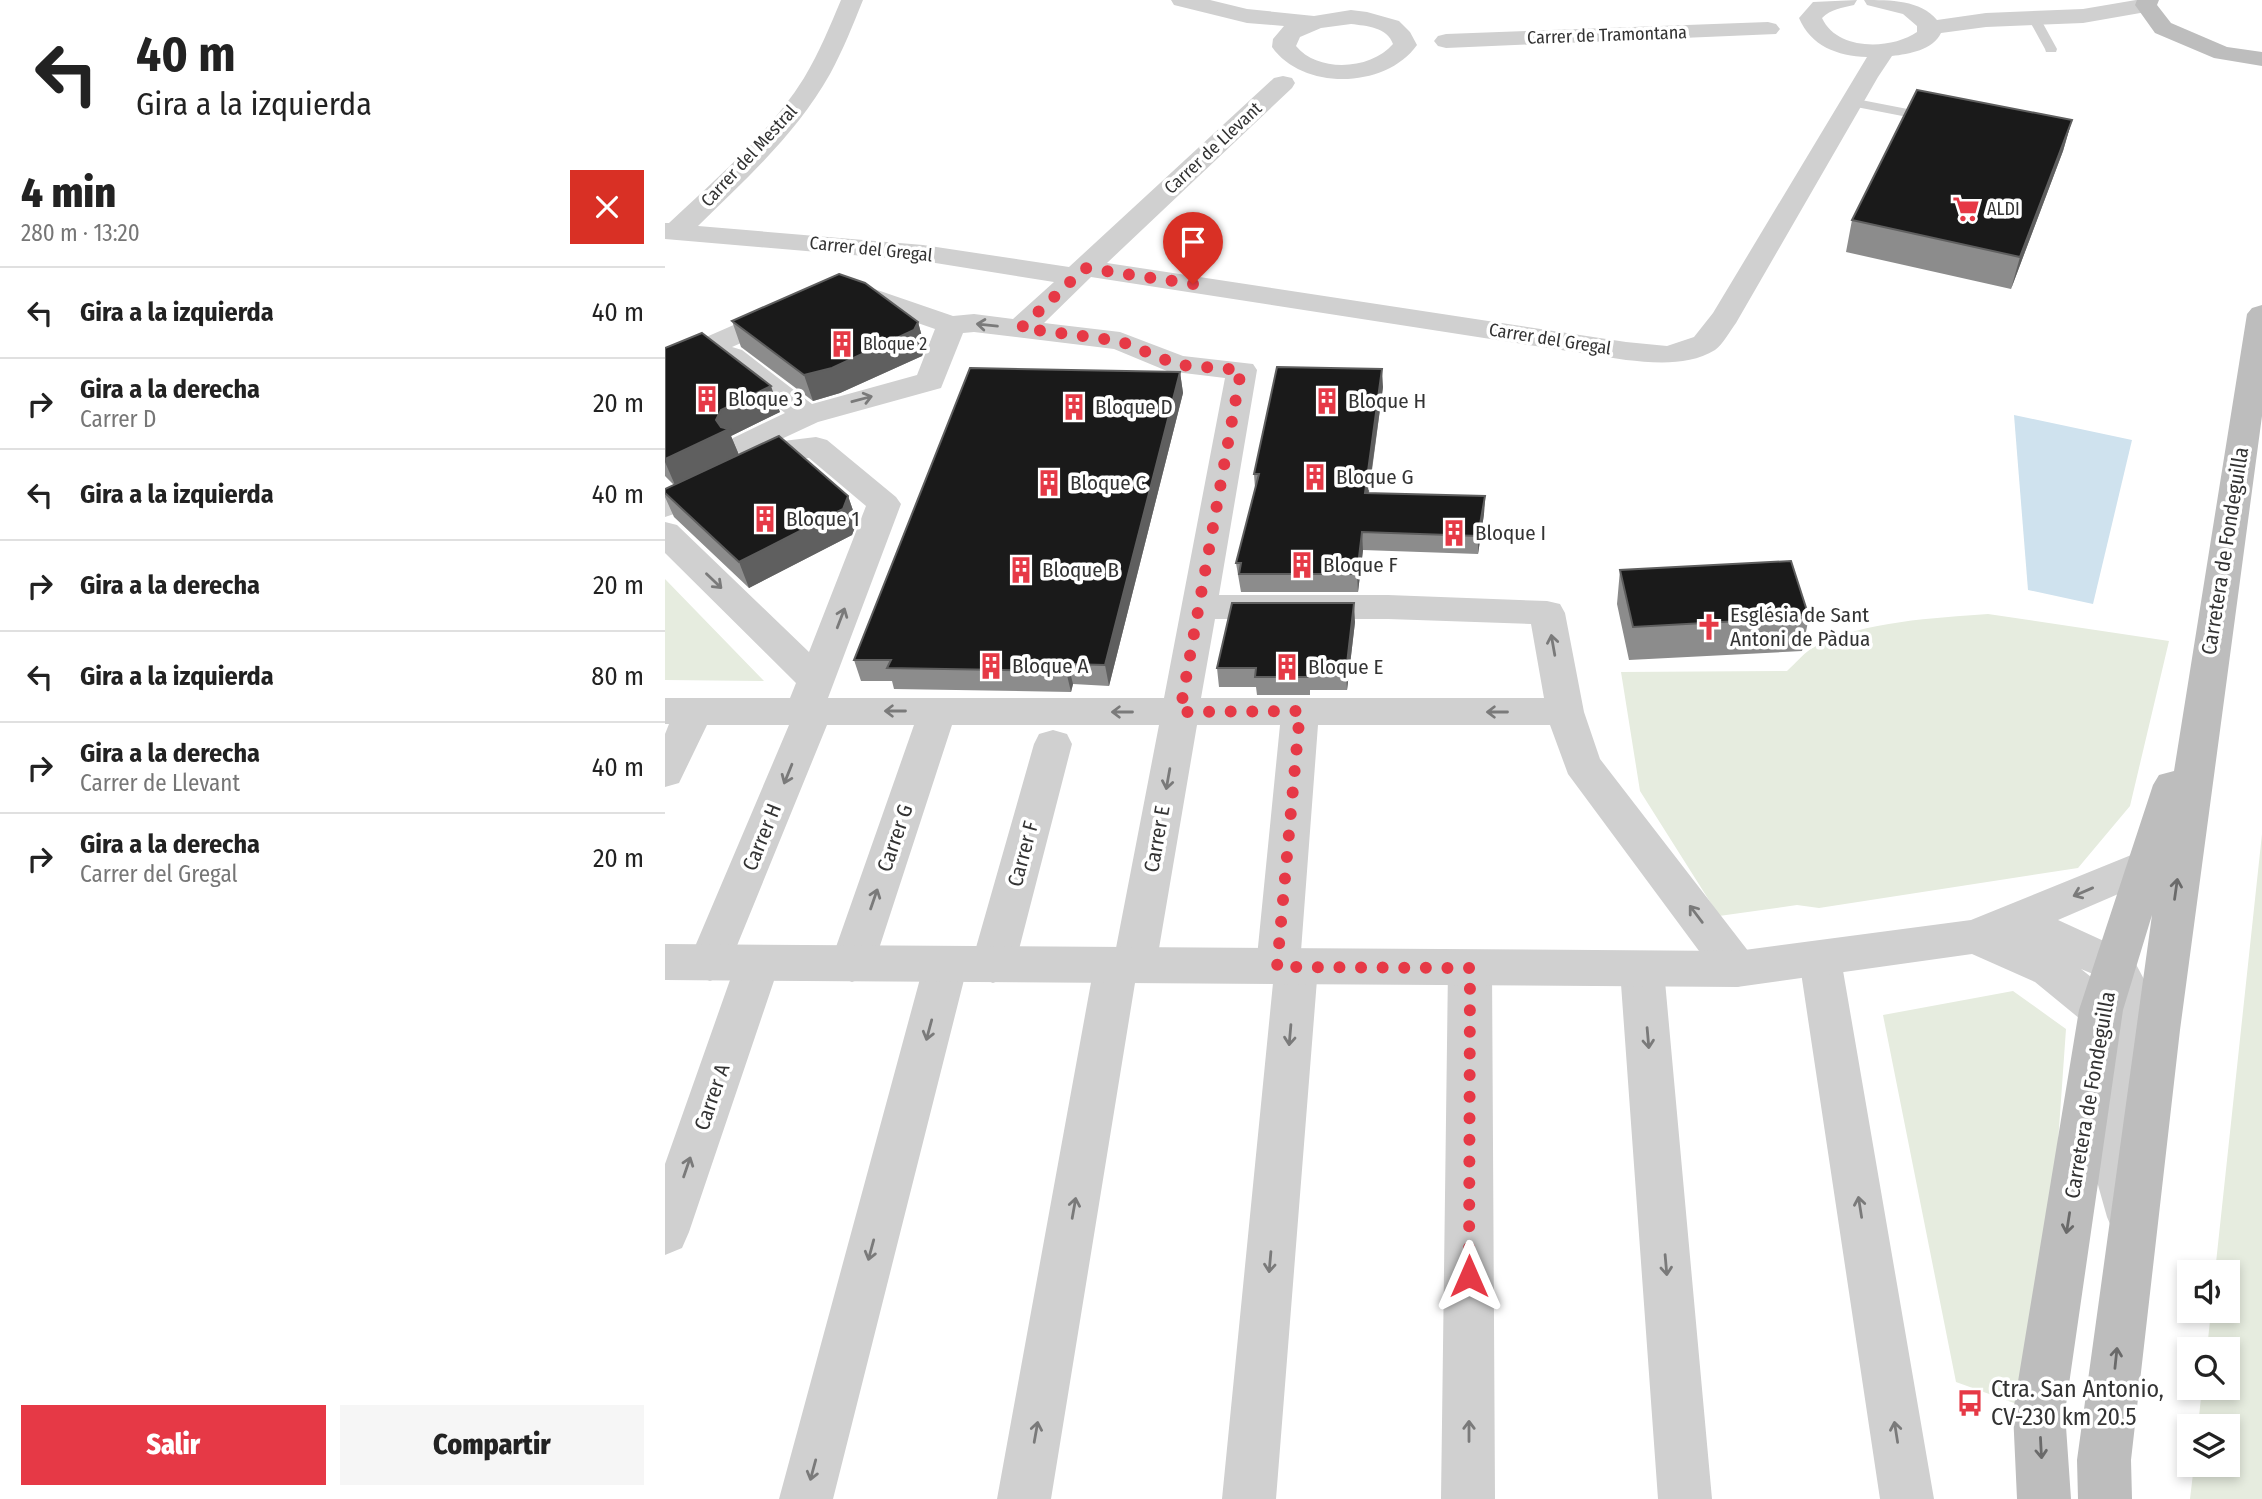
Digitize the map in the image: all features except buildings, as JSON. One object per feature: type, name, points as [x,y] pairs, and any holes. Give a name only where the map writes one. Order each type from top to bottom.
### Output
[{"type":"main road","points":[[2147,3],[2163,28],[2222,53],[2262,85]]},
{"type":"main road","points":[[2222,53],[2262,58]]},
{"type":"main road","name":"Carretera de Fondeguilla","points":[[2105,1499],[2104,1460],[2131,1220],[2201,704],[2262,314]]},
{"type":"main road","name":"Carretera de Fondeguilla","points":[[2044,1499],[2039,1412],[2101,1010],[2145,865],[2201,704]]},
{"type":"street","name":"Carrer del Mestral","points":[[671,231],[759,150],[804,94],[830,52],[852,0]]},
{"type":"street","points":[[1182,0],[1247,16],[1322,20]]},
{"type":"street","name":"Carrer de Tramontana","points":[[1327,70],[1362,69],[1391,60],[1402,45],[1446,41],[1815,27],[1814,11],[1840,0]]},
{"type":"street","points":[[1875,0],[1906,7],[1925,21],[2083,16],[2147,3]]},
{"type":"street","points":[[1288,59],[1296,29],[1372,6],[1402,45]]},
{"type":"street","points":[[1247,16],[1288,59]]},
{"type":"street","points":[[2083,16],[2163,28]]},
{"type":"street","points":[[1815,27],[1854,49],[1884,51],[1912,47],[1923,42],[1925,21]]},
{"type":"street","points":[[1854,49],[1866,76]]},
{"type":"street","name":"Carrer del Gregal","points":[[671,231],[923,253],[1081,272],[1669,355],[1705,343],[1726,317],[1866,76],[1884,51]]},
{"type":"street","name":"Carrer de Llevant","points":[[1021,328],[1081,272],[1288,59],[1327,70]]},
{"type":"street","points":[[665,366],[846,286],[951,325],[974,323],[1021,328]]},
{"type":"street","points":[[665,484],[807,415],[930,381],[951,325]]},
{"type":"street","name":"Carrer E","points":[[1021,328],[1120,341],[1178,365],[1241,370],[1180,712],[1125,966],[1024,1499]]},
{"type":"street","points":[[715,344],[807,415]]},
{"type":"street","name":"Carrer H","points":[[665,506],[780,451],[816,447],[884,504],[711,963]]},
{"type":"street","points":[[665,533],[811,701]]},
{"type":"street","points":[[1199,607],[1388,607],[1547,613],[1565,712],[1582,764],[1737,969]]},
{"type":"street","points":[[665,773],[680,711],[811,701],[939,711],[1565,712]]},
{"type":"street","name":"Carrer G","points":[[852,964],[939,711]]},
{"type":"street","points":[[1249,1499],[1287,967],[1300,711]]},
{"type":"street","name":"Carrer F","points":[[993,965],[1053,744]]},
{"type":"street","points":[[665,962],[1737,969],[1975,937],[2145,865]]},
{"type":"street","points":[[2016,920],[2115,965],[2141,1015],[2113,1153],[2131,1220]]},
{"type":"street","points":[[2050,969],[2115,965],[2170,933]]},
{"type":"street","points":[[1975,937],[2050,969],[2101,1010]]},
{"type":"street","points":[[1820,959],[1907,1499]]},
{"type":"street","name":"Carrer A","points":[[665,1232],[758,963]]},
{"type":"street","points":[[806,1499],[946,964]]},
{"type":"street","points":[[1468,1499],[1470,968]]},
{"type":"street","points":[[1642,970],[1685,1499]]},
{"type":"lane","points":[[2034,18],[2051,49]]},
{"type":"lane","points":[[1851,103],[1928,117]]},
{"type":"shaded area","points":[[665,579],[764,681],[665,680]]},
{"type":"shaded area","points":[[1988,614],[2169,641],[2130,806],[2078,868],[1819,908],[1797,905],[1719,916],[1640,791],[1621,672],[1787,671],[1812,648],[1856,631],[1900,622]]},
{"type":"shaded area","points":[[2262,834],[2262,1499],[2190,1499],[2193,1477],[2240,1477],[2240,1414],[2199,1414],[2201,1400],[2240,1400],[2240,1337],[2208,1337],[2210,1323],[2240,1323],[2240,1260],[2216,1260]]},
{"type":"shaded area","points":[[2013,991],[2066,1029],[2039,1412],[1956,1382],[1883,1015]]},
{"type":"water","points":[[2014,415],[2132,440],[2093,604],[2028,590]]},
{"type":"place","name":"ALDI","points":[[1966,209]]},
{"type":"place","name":"Bloque 2","points":[[842,344]]},
{"type":"place","name":"Bloque 3","points":[[707,399]]},
{"type":"place","name":"Bloque H","points":[[1327,401]]},
{"type":"place","name":"Bloque D","points":[[1074,407]]},
{"type":"place","name":"Bloque G","points":[[1315,477]]},
{"type":"place","name":"Bloque C","points":[[1049,483]]},
{"type":"place","name":"Bloque 1","points":[[765,519]]},
{"type":"place","name":"Bloque I","points":[[1454,533]]},
{"type":"place","name":"Bloque F","points":[[1302,565]]},
{"type":"place","name":"Bloque B","points":[[1021,570]]},
{"type":"place","name":"Església de Sant Antoni de Pàdua","points":[[1709,627]]},
{"type":"place","name":"Bloque A","points":[[991,666]]},
{"type":"place","name":"Bloque E","points":[[1287,667]]},
{"type":"place","name":"Ctra. San Antonio, CV-230 km 20.5","points":[[1970,1403]]},
{"type":"route","points":[[1193,284],[1085,268],[1021,328],[1120,341],[1178,365],[1241,370],[1180,712],[1300,711],[1277,967],[1470,968],[1469,1276]]}]
